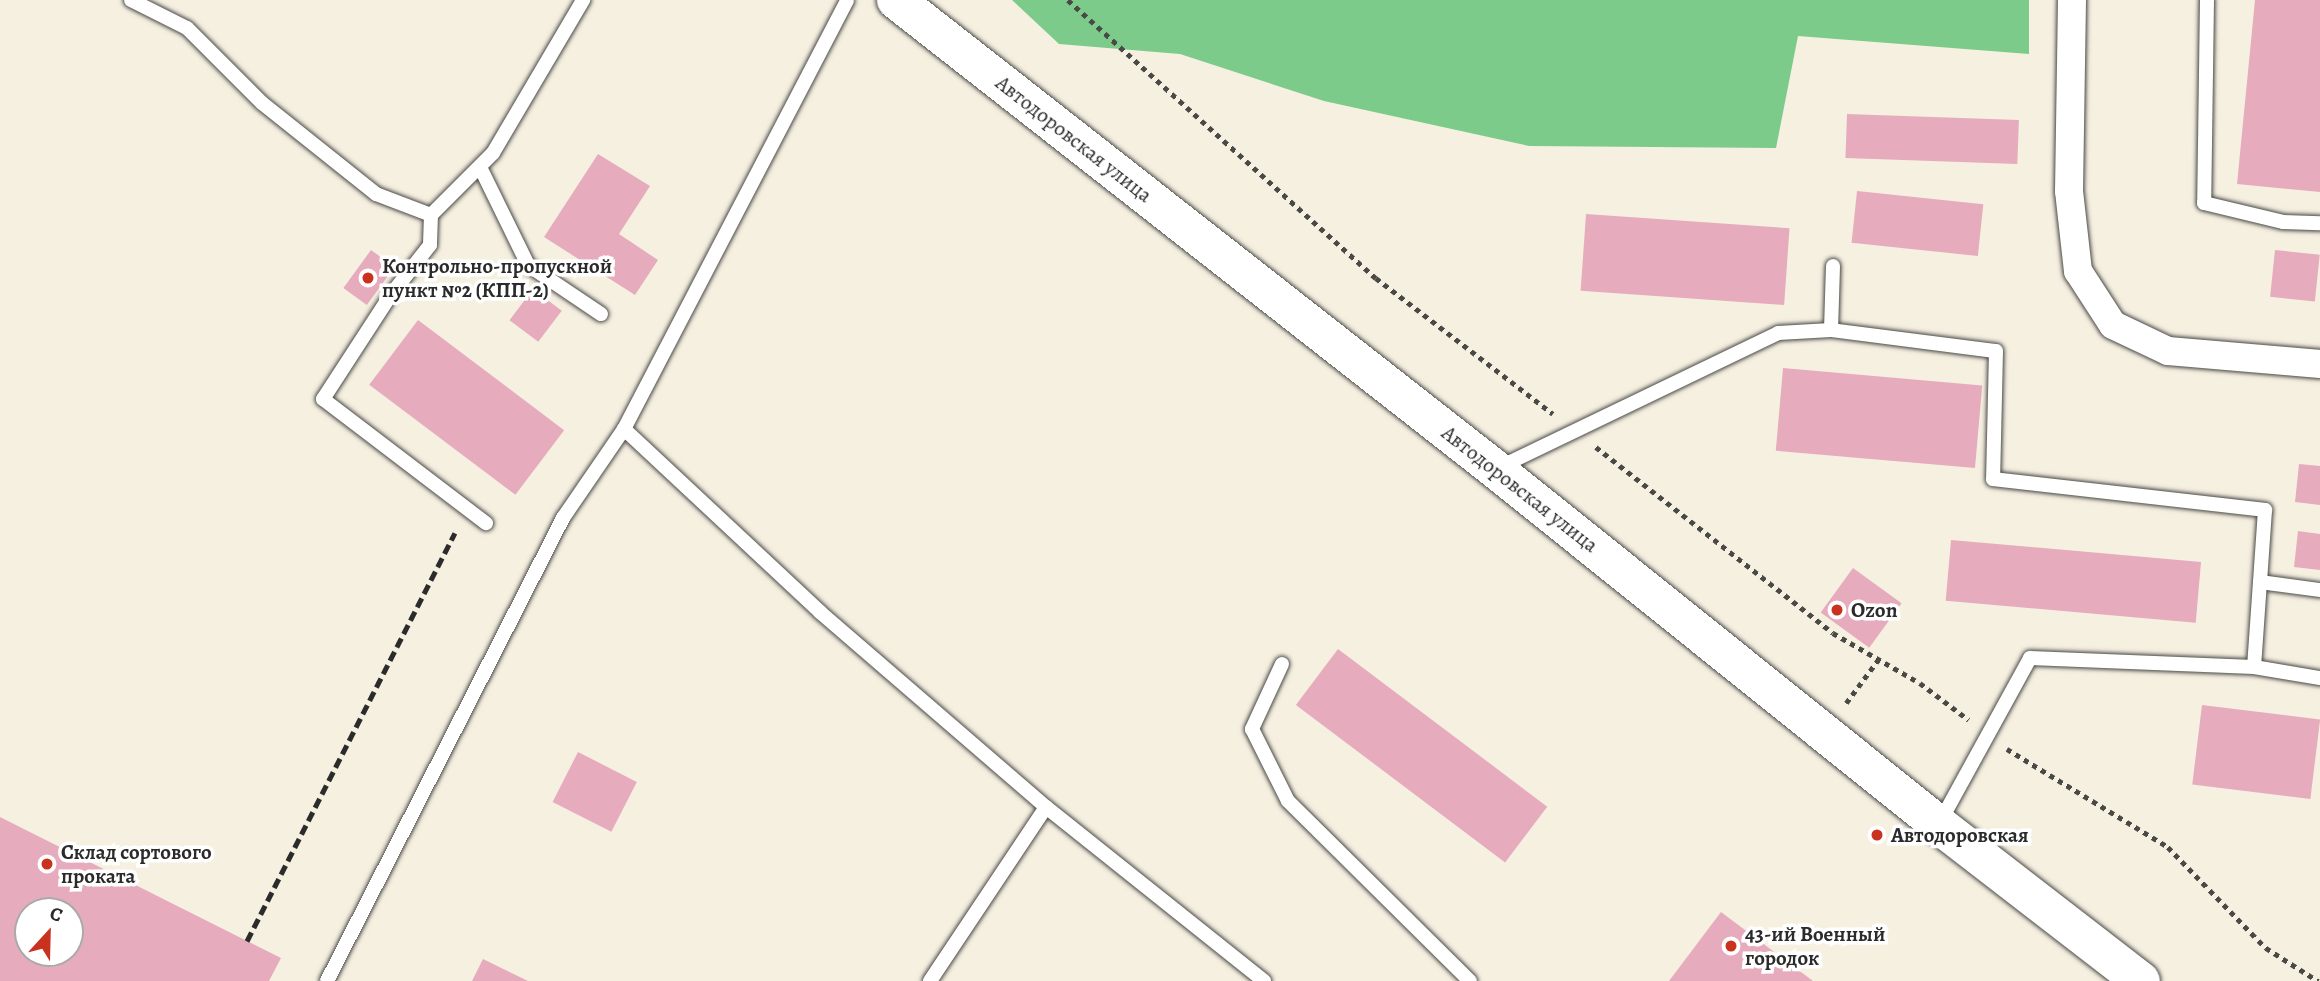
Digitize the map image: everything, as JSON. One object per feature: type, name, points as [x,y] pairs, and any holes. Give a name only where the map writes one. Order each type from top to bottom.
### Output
[{"type":"main road","name":"Автодоровская улица","points":[[897,0],[1495,469],[1939,825],[2141,981]]},
{"type":"street","points":[[2072,0],[2068,191],[2078,271],[2113,325],[2168,351],[2320,364]]},
{"type":"lane","points":[[131,0],[187,28],[262,103],[376,194],[431,215]]},
{"type":"lane","points":[[486,523],[323,399],[390,296],[430,245],[431,215],[493,153],[583,0]]},
{"type":"lane","points":[[327,981],[563,518],[624,429],[847,0]]},
{"type":"lane","points":[[2207,0],[2204,203],[2283,222],[2320,223]]},
{"type":"lane","points":[[480,167],[528,265],[601,314]]},
{"type":"lane","points":[[1831,330],[1833,266]]},
{"type":"lane","points":[[1495,469],[1777,333],[1831,330],[1996,351],[1993,479],[2265,510],[2254,667]]},
{"type":"lane","points":[[624,429],[820,612],[1046,807],[1264,981]]},
{"type":"lane","points":[[2260,582],[2320,590]]},
{"type":"lane","points":[[1939,825],[2030,658],[2254,667],[2320,678]]},
{"type":"lane","points":[[1282,664],[1252,729],[1288,800],[1470,981]]},
{"type":"lane","points":[[930,981],[1046,807]]},
{"type":"path","points":[[1068,0],[1376,278],[1576,431],[1833,634],[1920,683],[1988,734],[2168,847],[2266,948],[2318,981]]},
{"type":"green space","points":[[1012,0],[2029,0],[2029,54],[1798,36],[1776,148],[1529,146],[1324,101],[1180,54],[1059,44]]},
{"type":"building","points":[[2255,0],[2320,0],[2320,192],[2237,184]]},
{"type":"building","points":[[1847,114],[2019,120],[2017,164],[1845,158]]},
{"type":"building","points":[[598,154],[650,186],[619,234],[658,260],[635,295],[544,237]]},
{"type":"building","points":[[1857,191],[1983,204],[1978,256],[1852,243]]},
{"type":"building","points":[[1586,214],[1790,228],[1784,305],[1581,291]]},
{"type":"building","name":"Контрольно-пропускной пункт №2 (КПП-2)","points":[[371,250],[394,267],[367,305],[343,288]]},
{"type":"building","points":[[2275,250],[2320,255],[2315,301],[2270,297]]},
{"type":"building","points":[[533,289],[562,311],[538,342],[510,320]]},
{"type":"building","points":[[418,320],[564,430],[515,495],[369,385]]},
{"type":"building","points":[[1783,368],[1982,385],[1975,468],[1776,451]]},
{"type":"building","points":[[2299,464],[2320,466],[2320,505],[2295,502]]},
{"type":"building","points":[[2298,531],[2320,534],[2320,570],[2294,567]]},
{"type":"building","points":[[1951,540],[2201,562],[2196,623],[1946,601]]},
{"type":"building","points":[[1853,568],[1902,603],[1869,648],[1821,612]]},
{"type":"building","points":[[1338,649],[1547,807],[1505,863],[1296,705]]},
{"type":"building","points":[[2202,705],[2320,719],[2310,799],[2192,784]]},
{"type":"building","points":[[578,752],[637,782],[611,832],[553,802]]},
{"type":"building","name":"Склад сортового проката","points":[[0,817],[281,958],[269,981],[0,981]]},
{"type":"building","name":"43-ий Военный городок","points":[[1721,912],[1813,981],[1669,981]]},
{"type":"building","points":[[483,959],[528,981],[472,981]]},
{"type":"railway","points":[[247,941],[455,533]]},
{"type":"place","name":"Контрольно-пропускной пункт №2 (КПП-2)","points":[[368,278]]},
{"type":"place","name":"Ozon","points":[[1837,610]]},
{"type":"place","name":"Автодоровская","points":[[1877,835]]},
{"type":"place","name":"Склад сортового проката","points":[[47,864]]},
{"type":"place","name":"43-ий Военный городок","points":[[1731,946]]}]
